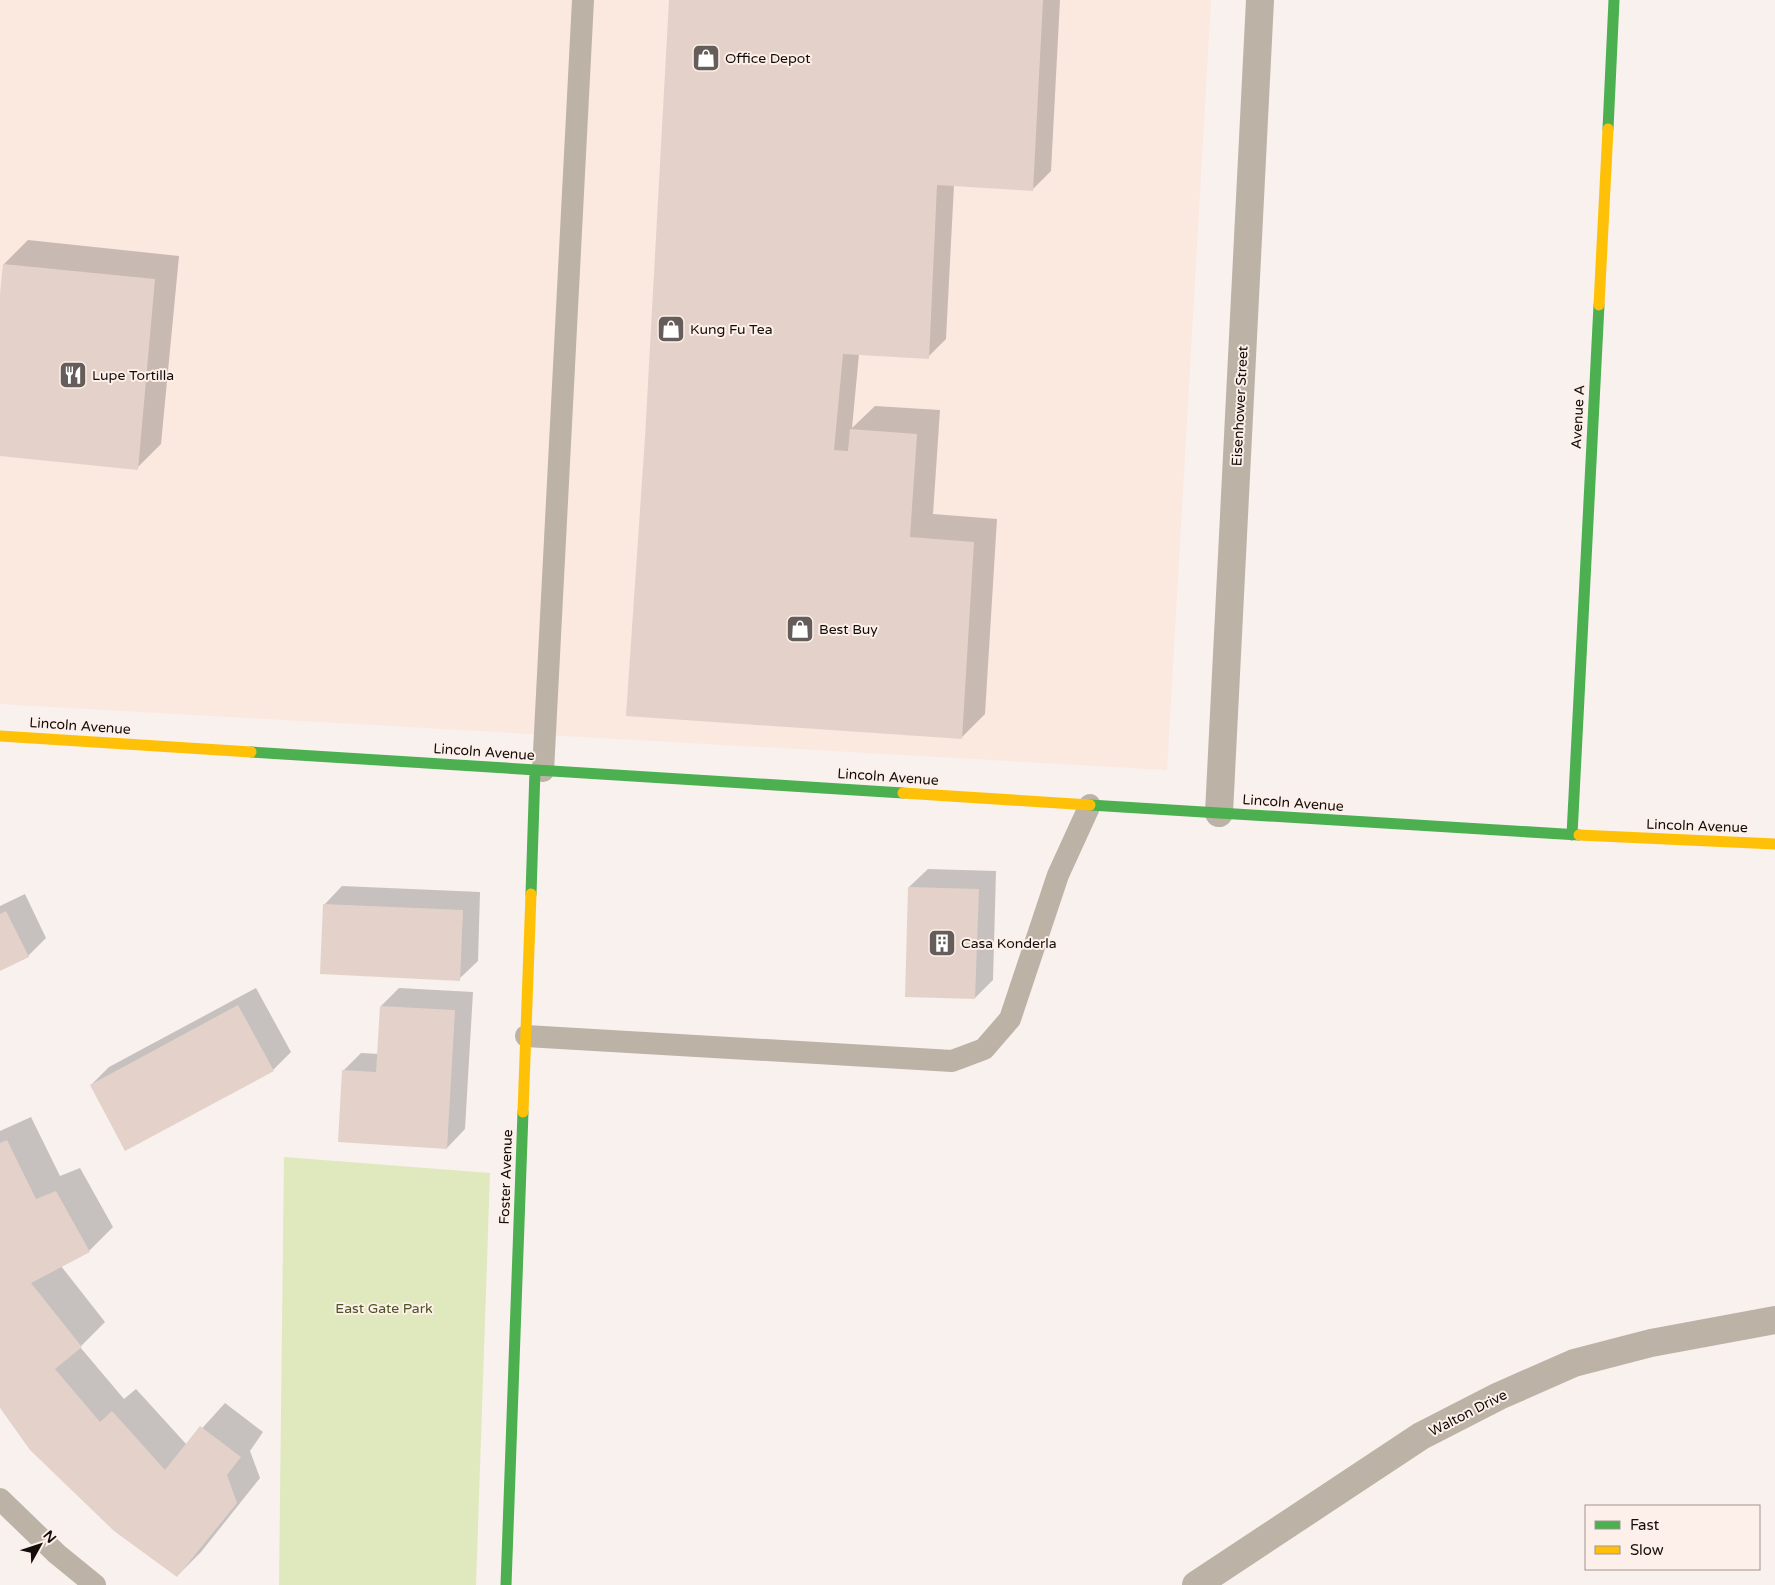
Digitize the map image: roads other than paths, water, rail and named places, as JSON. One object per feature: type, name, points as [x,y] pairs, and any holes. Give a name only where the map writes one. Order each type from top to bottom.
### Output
[{"type":"street","name":"Eisenhower Street","points":[[1219,813],[1260,0]]},
{"type":"street","name":"Avenue A","points":[[1572,836],[1614,0]]},
{"type":"street","name":"Lincoln Avenue","points":[[0,736],[1572,836],[1775,844]]},
{"type":"street","name":"Foster Avenue","points":[[506,1585],[526,1036],[539,771]]},
{"type":"street","name":"Walton Drive","points":[[1196,1585],[1421,1436],[1499,1396],[1574,1363],[1651,1343],[1775,1320]]},
{"type":"lane","points":[[539,771],[583,0]]},
{"type":"lane","points":[[526,1036],[952,1061],[984,1049],[1010,1018],[1058,875],[1090,805]]},
{"type":"lane","points":[[0,1498],[57,1554],[94,1585]]},
{"type":"place","name":"Office Depot","points":[[706,58]]},
{"type":"place","name":"Kung Fu Tea","points":[[671,329]]},
{"type":"place","name":"Lupe Tortilla","points":[[73,375]]},
{"type":"place","name":"Best Buy","points":[[800,629]]},
{"type":"place","name":"Casa Konderla","points":[[942,943]]},
{"type":"park label","name":"East Gate Park","points":[[384,1308]]}]
